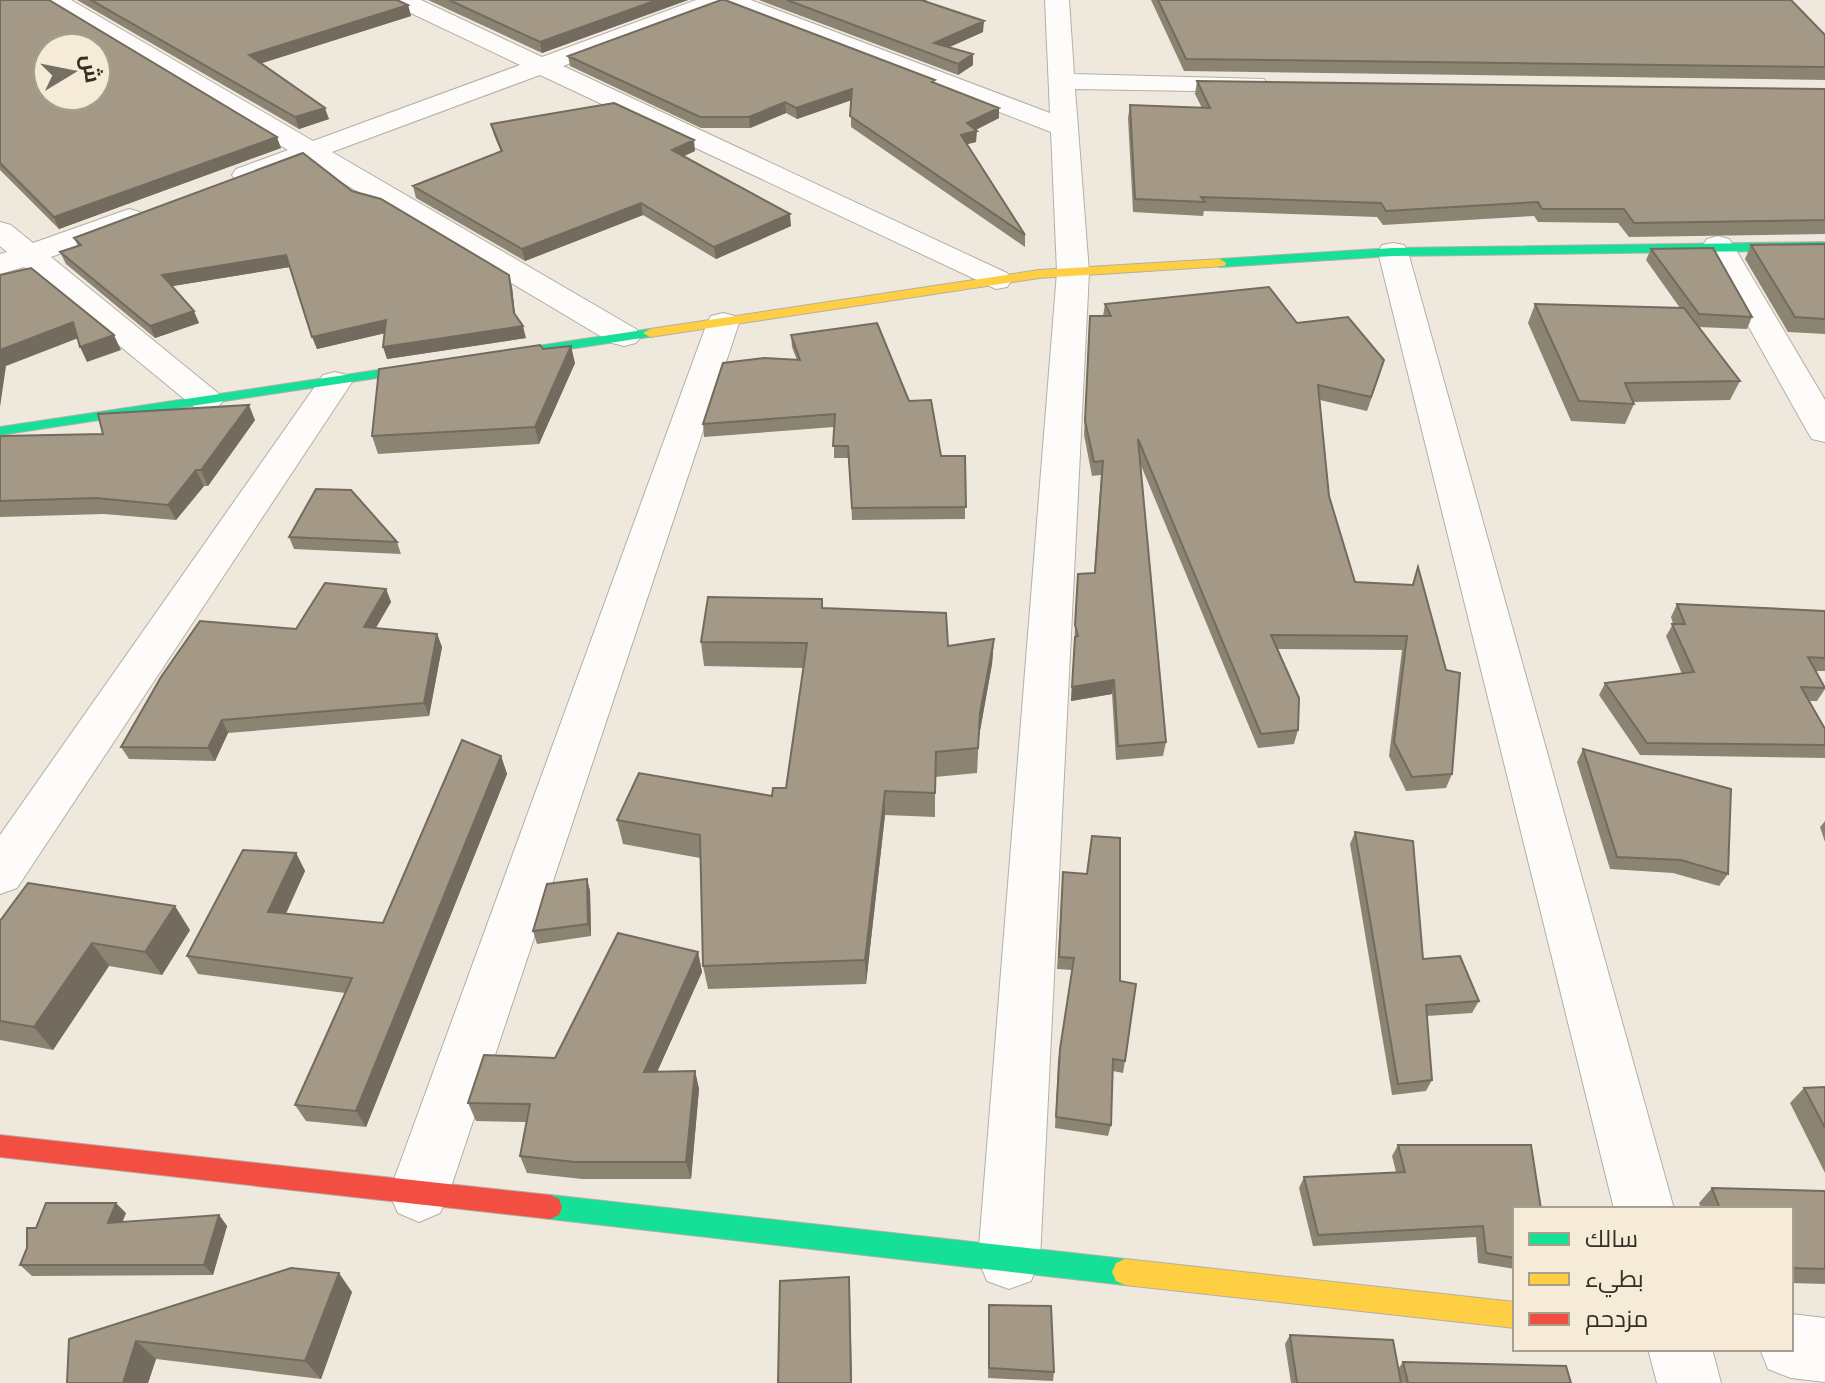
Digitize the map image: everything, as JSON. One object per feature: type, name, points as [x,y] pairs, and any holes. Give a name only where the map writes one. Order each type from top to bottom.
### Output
[{"type":"street","points":[[54,0],[624,336]]},
{"type":"street","points":[[402,0],[996,280]]},
{"type":"street","points":[[222,184],[718,0]]},
{"type":"street","points":[[730,0],[1064,128]]},
{"type":"street","points":[[1009,1259],[1073,272],[1057,0]]},
{"type":"street","points":[[1061,81],[1284,84]]},
{"type":"street","points":[[15,260],[148,211]]},
{"type":"street","points":[[0,231],[15,260],[206,400]]},
{"type":"street","points":[[0,431],[996,280],[1073,272],[1393,252],[1718,245],[1825,246]]},
{"type":"street","points":[[1718,245],[1825,431]]},
{"type":"street","points":[[1393,252],[1643,1207]]},
{"type":"street","points":[[419,1193],[723,323]]},
{"type":"street","points":[[0,874],[335,382]]},
{"type":"street","points":[[0,1146],[1513,1315]]},
{"type":"street","points":[[1793,1346],[1825,1350]]},
{"type":"street","points":[[1681,1351],[1689,1383]]},
{"type":"building","points":[[0,0],[49,0],[102,32],[32,32],[32,112],[112,112],[112,38],[277,137],[54,217],[0,163]]},
{"type":"building","points":[[91,0],[397,0],[408,5],[249,55],[325,108],[295,117]]},
{"type":"building","points":[[449,0],[657,0],[540,42]]},
{"type":"building","points":[[721,0],[935,80],[932,82],[999,108],[967,123],[977,131],[961,135],[1025,235],[850,116],[852,89],[796,108],[785,102],[749,117],[700,117],[568,56]]},
{"type":"building","points":[[787,0],[921,0],[984,21],[934,43],[973,54],[958,64]]},
{"type":"building","points":[[1158,0],[1791,0],[1825,35],[1825,67],[1186,59]]},
{"type":"building","points":[[1197,81],[1825,89],[1825,220],[1634,223],[1624,209],[1542,209],[1538,202],[1386,211],[1381,203],[1201,197],[1205,202],[1135,199],[1130,105],[1210,108]]},
{"type":"building","points":[[614,103],[694,140],[672,150],[790,214],[714,247],[641,203],[522,249],[413,186],[502,151],[491,124]]},
{"type":"building","points":[[303,153],[352,191],[381,199],[509,275],[514,313],[523,326],[383,347],[386,320],[312,337],[286,255],[162,275],[194,311],[150,326],[60,252],[81,245],[74,238]]},
{"type":"building","points":[[1825,244],[1825,319],[1795,317],[1751,245]]},
{"type":"building","points":[[1713,248],[1752,317],[1699,314],[1651,249]]},
{"type":"building","points":[[31,268],[114,335],[80,347],[73,322],[0,350],[0,275]]},
{"type":"building","points":[[1269,287],[1297,323],[1348,317],[1384,360],[1371,397],[1318,385],[1329,496],[1355,582],[1413,585],[1418,567],[1446,670],[1460,673],[1452,774],[1412,777],[1394,742],[1407,636],[1271,635],[1299,698],[1298,730],[1261,734],[1138,439],[1166,742],[1118,746],[1114,680],[1072,687],[1075,637],[1078,636],[1075,625],[1078,574],[1095,573],[1103,461],[1094,462],[1085,421],[1090,316],[1111,316],[1105,304]]},
{"type":"building","points":[[1535,304],[1684,308],[1740,381],[1625,383],[1634,404],[1579,401]]},
{"type":"building","points":[[877,323],[909,401],[931,400],[941,456],[965,456],[966,507],[852,508],[848,446],[833,446],[835,414],[703,424],[723,363],[764,358],[800,360],[791,335]]},
{"type":"building","points":[[540,345],[543,349],[571,346],[535,427],[372,436],[379,369]]},
{"type":"building","points":[[249,405],[201,470],[196,470],[168,505],[96,498],[0,501],[0,436],[103,434],[98,414]]},
{"type":"building","points":[[316,489],[351,490],[397,542],[289,537]]},
{"type":"building","points":[[325,583],[386,589],[364,627],[437,634],[424,703],[222,720],[208,748],[121,747],[161,677],[200,621],[296,629]]},
{"type":"building","points":[[708,597],[822,599],[822,608],[946,613],[948,646],[994,639],[980,713],[978,748],[936,752],[935,793],[885,791],[865,960],[703,966],[700,835],[617,820],[639,773],[772,796],[773,788],[786,788],[807,643],[701,642]]},
{"type":"building","points":[[1677,604],[1825,611],[1825,658],[1808,657],[1825,688],[1801,687],[1825,729],[1825,745],[1647,743],[1605,683],[1694,672],[1672,624],[1685,624]]},
{"type":"building","points":[[462,740],[501,756],[356,1111],[295,1105],[352,978],[187,956],[243,850],[296,853],[268,912],[383,923]]},
{"type":"building","points":[[1583,749],[1731,789],[1728,874],[1681,860],[1617,857]]},
{"type":"building","points":[[1355,832],[1413,841],[1423,959],[1460,956],[1479,1001],[1426,1005],[1432,1080],[1398,1084]]},
{"type":"building","points":[[1092,836],[1120,838],[1120,981],[1136,984],[1125,1061],[1113,1059],[1111,1125],[1056,1117],[1060,1049],[1074,958],[1059,957],[1063,872],[1087,874]]},
{"type":"building","points":[[587,879],[588,924],[533,931],[547,884]]},
{"type":"building","points":[[28,883],[175,906],[145,952],[92,943],[34,1027],[0,1021],[0,921]]},
{"type":"building","points":[[618,933],[698,952],[644,1072],[695,1071],[686,1162],[575,1162],[520,1156],[530,1104],[468,1103],[484,1055],[555,1058]]},
{"type":"building","points":[[1825,1087],[1825,1128],[1804,1088]]},
{"type":"building","points":[[1398,1145],[1531,1145],[1541,1207],[1513,1207],[1513,1258],[1486,1253],[1483,1226],[1318,1235],[1304,1177],[1405,1172]]},
{"type":"building","points":[[1712,1188],[1825,1191],[1825,1269],[1793,1268],[1793,1207],[1719,1207]]},
{"type":"building","points":[[46,1203],[116,1203],[108,1223],[219,1215],[204,1265],[20,1265],[27,1248],[27,1228],[36,1228]]},
{"type":"building","points":[[291,1268],[339,1273],[305,1361],[136,1341],[123,1383],[67,1383],[69,1339]]},
{"type":"building","points":[[849,1277],[851,1383],[778,1383],[780,1281]]},
{"type":"building","points":[[989,1305],[1051,1306],[1054,1372],[989,1368]]},
{"type":"building","points":[[1290,1335],[1393,1340],[1401,1383],[1297,1383]]},
{"type":"building","points":[[1403,1362],[1566,1366],[1571,1383],[1408,1383]]},
{"type":"traffic: fast","points":[[1220,263],[1393,252],[1825,246]]},
{"type":"traffic: fast","points":[[0,431],[650,333]]},
{"type":"traffic: fast","points":[[550,1207],[1125,1272]]},
{"type":"traffic: slow","points":[[650,333],[1039,274],[1220,263]]},
{"type":"traffic: slow","points":[[1125,1272],[1513,1315]]},
{"type":"traffic: jam","points":[[0,1146],[550,1207]]}]
